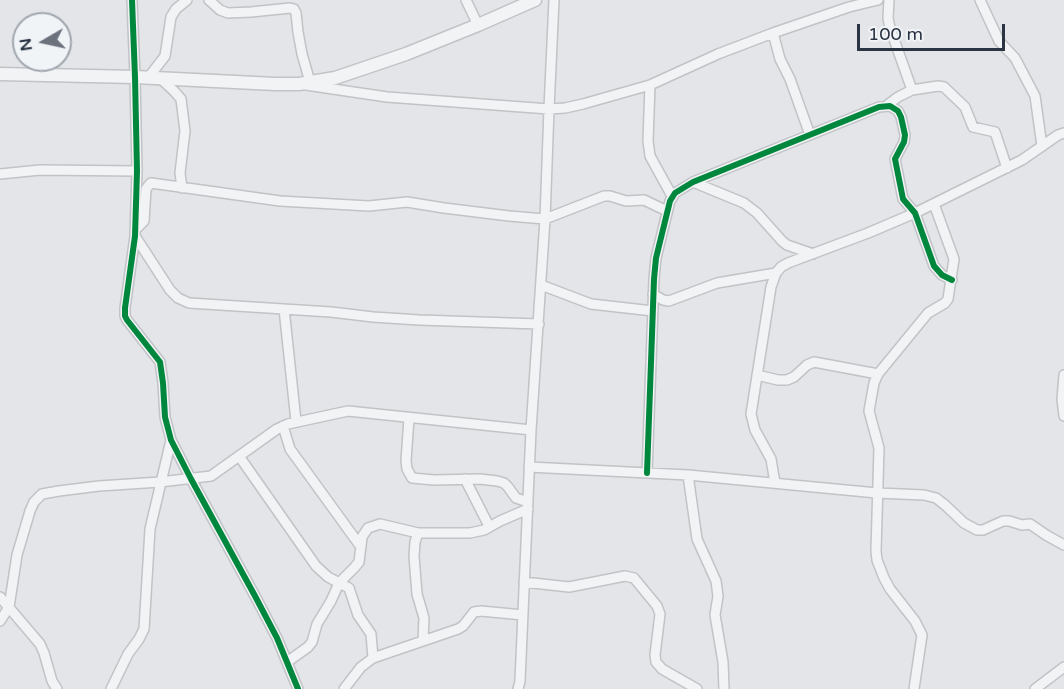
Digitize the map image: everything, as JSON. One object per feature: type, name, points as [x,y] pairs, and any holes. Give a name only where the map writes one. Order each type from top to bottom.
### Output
[{"type":"street","points":[[148,78],[165,56],[171,17],[176,9],[187,0]]},
{"type":"street","points":[[209,0],[219,10],[228,13],[294,9],[305,83]]},
{"type":"street","points":[[466,0],[478,25]]},
{"type":"street","points":[[0,74],[275,84],[305,83],[335,78],[406,54],[535,0]]},
{"type":"street","points":[[518,689],[531,430],[545,219],[554,0]]},
{"type":"street","points":[[305,83],[380,96],[549,109],[583,104],[650,85],[718,54],[773,33],[849,7],[878,0]]},
{"type":"street","points":[[889,0],[890,28],[912,90]]},
{"type":"street","points":[[980,0],[999,41],[1015,58],[1035,96],[1042,146]]},
{"type":"street","points":[[131,2],[148,78],[137,171],[135,233],[125,314],[127,320],[160,362],[165,417],[171,440],[277,638],[298,689]]},
{"type":"street","points":[[773,33],[780,59],[790,79],[810,135]]},
{"type":"street","points":[[148,78],[174,91],[181,99],[185,131],[180,172],[182,188]]},
{"type":"street","points":[[650,85],[648,141],[650,156],[672,196]]},
{"type":"street","points":[[886,106],[912,90],[944,87],[965,107],[973,127],[994,132],[1007,168]]},
{"type":"street","points":[[647,473],[656,258],[672,196],[693,182],[879,107],[894,108],[902,117],[905,135],[904,142],[896,154],[895,163],[903,200],[915,213],[934,266],[942,275],[952,280]]},
{"type":"street","points":[[775,483],[771,459],[755,430],[751,414],[771,287],[776,273],[788,263],[868,233],[934,204],[1022,160],[1064,133]]},
{"type":"street","points":[[0,174],[40,170],[137,171]]},
{"type":"street","points":[[693,182],[744,203],[757,213],[787,246],[813,254]]},
{"type":"street","points":[[135,233],[145,218],[147,189],[149,184],[155,183],[280,201],[369,206],[407,202],[545,219],[604,196],[627,201],[644,200],[667,211]]},
{"type":"street","points":[[914,689],[922,635],[880,570],[876,551],[879,448],[868,411],[878,374],[928,313],[948,299],[954,255],[934,204]]},
{"type":"street","points":[[135,233],[174,295],[183,301],[195,304],[419,320],[539,324]]},
{"type":"street","points":[[653,294],[669,301],[717,283],[776,273]]},
{"type":"street","points":[[541,285],[591,304],[652,311]]},
{"type":"street","points":[[284,309],[296,421]]},
{"type":"street","points":[[757,375],[787,380],[814,362],[878,374]]},
{"type":"street","points":[[1064,375],[1062,399],[1064,416]]},
{"type":"street","points":[[0,621],[9,608],[21,538],[30,511],[34,502],[42,495],[99,486],[211,476],[283,426],[296,421],[348,411],[531,430]]},
{"type":"street","points":[[409,418],[406,462],[407,470],[412,478],[425,480],[489,479],[504,483],[516,498],[528,505]]},
{"type":"street","points":[[283,426],[290,449],[361,548]]},
{"type":"street","points":[[111,689],[128,654],[140,639],[144,629],[150,529],[171,440]]},
{"type":"street","points":[[239,456],[316,566],[350,591],[358,615],[371,634],[373,658]]},
{"type":"street","points":[[530,467],[688,475],[936,498],[964,523],[977,530],[983,530],[1003,521],[1022,525],[1030,524],[1064,545]]},
{"type":"street","points":[[688,475],[697,539],[714,573],[718,589],[716,615],[723,662],[724,689]]},
{"type":"street","points":[[465,479],[489,526]]},
{"type":"street","points":[[287,662],[312,642],[317,624],[332,601],[339,583],[357,564],[362,537],[368,528],[380,524],[418,533],[470,533],[484,530],[528,505]]},
{"type":"street","points":[[418,533],[414,555],[415,579],[424,618],[423,640]]},
{"type":"street","points":[[524,582],[569,587],[625,576],[634,578],[657,606],[660,614],[656,662],[662,669],[697,689]]},
{"type":"street","points":[[0,597],[40,644],[52,681],[57,689]]},
{"type":"street","points":[[344,689],[361,667],[373,658],[463,626],[474,612],[523,615]]},
{"type":"street","points":[[1035,689],[1064,667]]},
{"type":"cycle path","points":[[132,0],[137,171],[135,236],[125,316],[160,362],[165,417],[171,440],[277,638],[298,689]]},
{"type":"cycle path","points":[[647,473],[656,258],[670,201],[675,193],[693,182],[879,107],[890,106],[898,111],[905,135],[895,159],[903,199],[915,213],[934,266],[942,275],[952,280]]}]
